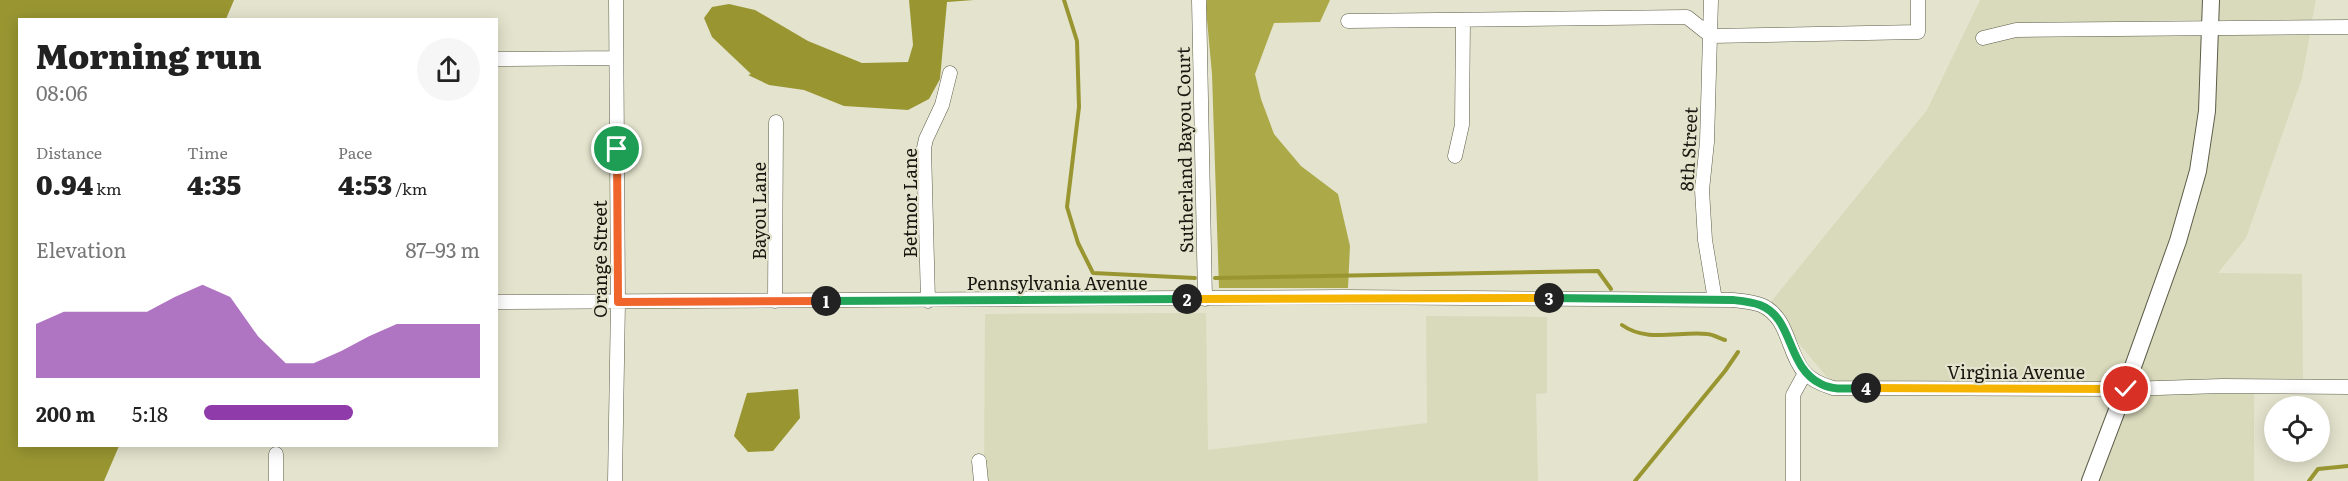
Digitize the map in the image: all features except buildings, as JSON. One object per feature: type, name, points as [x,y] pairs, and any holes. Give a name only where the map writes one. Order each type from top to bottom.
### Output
[{"type":"main road","points":[[2090,481],[2126,389],[2182,229],[2198,171],[2208,111],[2211,0]]},
{"type":"street","name":"Orange Street","points":[[615,481],[618,302],[616,0]]},
{"type":"street","name":"Sutherland Bayou Court","points":[[1198,0],[1205,298]]},
{"type":"street","name":"8th Street","points":[[1711,0],[1707,142],[1702,190],[1705,240],[1715,300]]},
{"type":"street","points":[[1348,21],[1687,17],[1711,36],[1918,32],[1918,0]]},
{"type":"street","points":[[1455,156],[1462,125],[1462,21]]},
{"type":"street","points":[[1983,38],[2016,30],[2348,27]]},
{"type":"street","points":[[498,58],[615,57]]},
{"type":"street","name":"Betmor Lane","points":[[928,301],[924,148],[942,105],[950,73]]},
{"type":"street","name":"Bayou Lane","points":[[775,301],[776,122]]},
{"type":"street","name":"Pennsylvania Avenue","points":[[498,302],[1205,298],[1733,300],[1762,305],[1778,320],[1804,373]]},
{"type":"street","points":[[1793,481],[1793,395],[1804,373]]},
{"type":"street","name":"Virginia Avenue","points":[[1804,373],[1820,384],[1833,388],[2348,387]]},
{"type":"street","points":[[276,454],[276,481]]},
{"type":"street","points":[[979,461],[981,481]]},
{"type":"shaded area","points":[[0,0],[234,0],[226,18],[18,18],[18,447],[119,447],[104,481],[0,481]]},
{"type":"shaded area","points":[[909,0],[974,0],[947,2],[940,79],[929,99],[908,110],[844,106],[804,90],[769,85],[748,75],[751,74],[712,37],[704,18],[712,7],[729,4],[755,10],[808,41],[862,63],[908,62],[913,45]]},
{"type":"shaded area","points":[[1207,0],[1330,0],[1320,22],[1274,23],[1255,74],[1261,99],[1274,134],[1301,166],[1338,194],[1350,246],[1348,288],[1219,288],[1212,74]]},
{"type":"shaded area","points":[[1980,0],[2205,0],[2205,20],[2016,23],[1976,33],[1978,46],[2017,37],[2205,34],[2198,138],[2176,226],[2121,382],[1834,381],[1826,376],[1796,340],[1784,316],[1770,303],[1927,110]]},
{"type":"shaded area","points":[[2217,0],[2316,0],[2312,20],[2218,20]]},
{"type":"shaded area","points":[[2217,34],[2310,34],[2302,78],[2246,238],[2218,273],[2302,274],[2303,379],[2135,382],[2188,231]]},
{"type":"shaded area","points":[[1206,313],[1208,450],[1427,423],[1426,316],[1547,317],[1547,393],[1536,394],[1538,481],[984,481],[985,314]]},
{"type":"shaded area","points":[[798,389],[800,418],[773,451],[748,452],[734,436],[747,393]]},
{"type":"shaded area","points":[[2254,393],[2254,481],[2096,481],[2130,396]]},
{"type":"waterway","points":[[1064,0],[1077,41],[1079,107],[1067,207],[1078,243],[1093,273],[1195,278]]},
{"type":"waterway","points":[[1215,278],[1598,271],[1611,289]]},
{"type":"waterway","points":[[1622,325],[1642,334],[1696,333],[1713,335],[1725,340]]},
{"type":"waterway","points":[[1635,481],[1738,352]]},
{"type":"waterway","points":[[2309,481],[2318,469],[2348,466]]},
{"type":"route","points":[[617,149],[618,302],[1345,297],[1733,300],[1762,305],[1771,312],[1784,329],[1804,373],[1820,384],[1833,388],[2126,389]]}]
